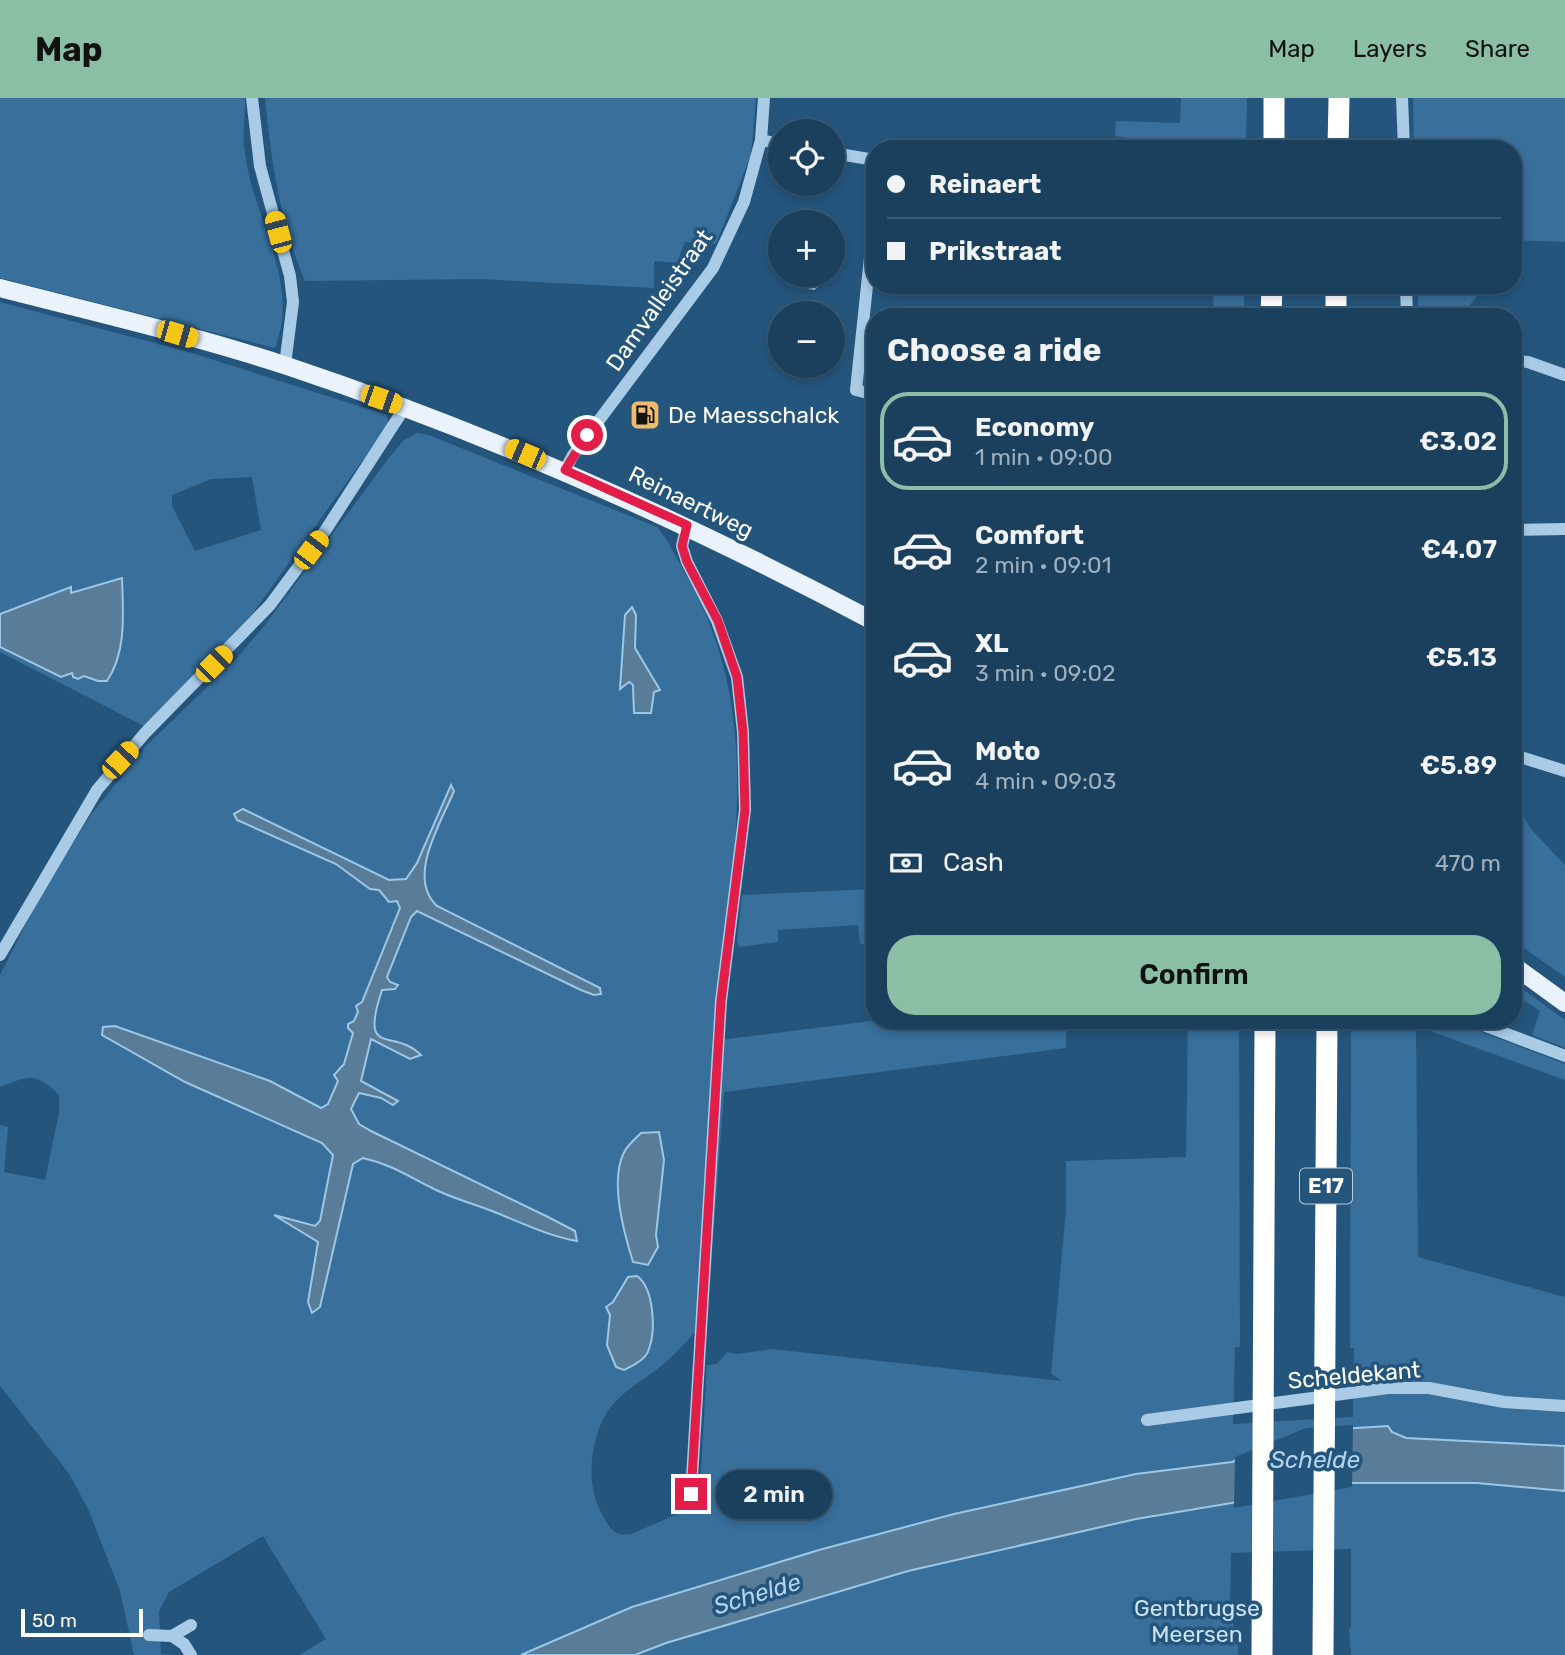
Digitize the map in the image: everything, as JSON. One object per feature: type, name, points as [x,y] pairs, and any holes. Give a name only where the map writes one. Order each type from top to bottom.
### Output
[{"type":"highway","points":[[1274,98],[1274,140]]},
{"type":"highway","points":[[1338,140],[1339,98]]},
{"type":"highway","points":[[1262,1655],[1265,1029]]},
{"type":"highway","name":"E17","points":[[1323,1655],[1327,1029]]},
{"type":"main road","name":"Reinaertweg","points":[[0,288],[285,365],[405,407],[565,470],[687,525],[866,617]]},
{"type":"main road","points":[[1522,972],[1565,1003]]},
{"type":"street","points":[[252,98],[260,166],[290,276],[293,302],[285,365]]},
{"type":"street","name":"Damvalleistraat","points":[[565,470],[573,455],[713,268],[744,202],[761,140],[764,98]]},
{"type":"street","points":[[1402,98],[1404,140]]},
{"type":"street","points":[[761,140],[768,141]]},
{"type":"street","points":[[845,155],[866,158]]},
{"type":"street","points":[[866,294],[856,390],[866,393]]},
{"type":"street","points":[[1522,362],[1565,375]]},
{"type":"street","points":[[0,955],[97,790],[145,733],[270,605],[325,531],[405,407]]},
{"type":"street","points":[[687,525],[682,546],[687,562],[718,621],[737,677],[743,732],[745,810],[721,1001],[691,1494]]},
{"type":"street","points":[[1522,530],[1565,529]]},
{"type":"street","points":[[1522,758],[1565,771]]},
{"type":"street","points":[[1494,1029],[1565,1056]]},
{"type":"street","name":"Scheldekant","points":[[1147,1420],[1388,1388],[1429,1388],[1504,1402],[1565,1406]]},
{"type":"street","points":[[149,1636],[172,1636],[191,1625]]},
{"type":"street","points":[[172,1636],[191,1655]]},
{"type":"green space","points":[[0,98],[245,98],[245,153],[250,178],[273,250],[282,299],[282,323],[275,348],[0,278]]},
{"type":"green space","points":[[265,98],[756,98],[751,155],[716,244],[685,242],[677,263],[654,261],[654,288],[481,279],[305,281],[283,214],[270,145]]},
{"type":"green space","points":[[1181,98],[1247,98],[1246,140],[1140,140],[1115,136],[1116,121],[1180,123]]},
{"type":"green space","points":[[1413,98],[1565,98],[1565,242],[1522,240],[1522,140],[1414,140]]},
{"type":"green space","points":[[1214,294],[1244,294],[1244,308],[1213,308]]},
{"type":"green space","points":[[1418,294],[1479,294],[1468,308],[1418,308]]},
{"type":"green space","points":[[0,302],[192,353],[387,415],[388,425],[253,613],[144,726],[0,652]],"holes":[[[252,477],[261,530],[195,551],[172,506],[172,495],[211,479]]]},
{"type":"green space","points":[[417,433],[429,435],[657,527],[670,545],[713,633],[729,689],[736,746],[737,805],[733,863],[712,1041],[866,1022],[866,1029],[1067,1029],[1066,1048],[724,1092],[707,1321],[666,1362],[621,1396],[600,1425],[593,1456],[593,1486],[601,1512],[612,1530],[620,1534],[631,1534],[699,1505],[707,1365],[717,1364],[727,1352],[737,1354],[772,1349],[1062,1381],[1051,1374],[1066,1209],[1066,1161],[1186,1157],[1188,1029],[1239,1029],[1240,1347],[1235,1347],[1233,1424],[1353,1417],[1354,1348],[1350,1348],[1351,1029],[1416,1029],[1418,1257],[1565,1297],[1565,1446],[1406,1438],[1392,1432],[1307,1431],[1232,1462],[1136,1474],[954,1514],[819,1550],[632,1607],[521,1655],[299,1655],[326,1639],[263,1536],[169,1592],[159,1611],[161,1654],[179,1655],[134,1655],[120,1591],[89,1511],[70,1475],[0,1386],[0,1125],[8,1127],[4,1172],[45,1180],[59,1113],[59,1095],[44,1082],[32,1078],[0,1087],[0,975],[39,898],[90,816],[147,745],[236,659],[265,625],[404,440]],"holes":[[[625,615],[636,615],[635,648],[660,690],[655,691],[652,699],[633,700],[633,686],[629,682],[620,688]],[[621,1212],[656,1235],[658,1247],[622,1226]],[[628,1277],[652,1301],[650,1343],[607,1345],[613,1302]]]},
{"type":"green space","points":[[1522,812],[1530,828],[1565,865],[1565,977],[1522,947]]},
{"type":"green space","points":[[866,889],[866,944],[860,944],[858,925],[778,930],[778,942],[740,947],[737,941],[742,895]]},
{"type":"green space","points":[[1522,989],[1565,1020],[1565,1048],[1532,1035],[1540,1011],[1522,999]]},
{"type":"green space","points":[[1424,1029],[1474,1029],[1565,1064],[1565,1080]]},
{"type":"green space","name":"Gentbrugse Meersen","points":[[1352,1483],[1477,1483],[1565,1491],[1565,1655],[1351,1655],[1351,1549],[1231,1553],[1230,1612],[1234,1627],[1239,1628],[1238,1655],[635,1655],[666,1643],[908,1571],[1136,1519]]},
{"type":"water","points":[[122,578],[121,644],[107,681],[84,676],[78,679],[73,677],[72,673],[61,677],[0,647],[0,614],[71,587],[71,593]]},
{"type":"water","points":[[632,607],[636,615],[635,648],[660,690],[654,692],[651,713],[634,713],[633,685],[629,682],[620,689],[625,615]]},
{"type":"water","points":[[451,785],[454,791],[425,865],[428,894],[437,906],[600,988],[601,994],[594,995],[581,990],[417,911],[411,917],[387,977],[390,982],[398,985],[395,989],[382,990],[374,1025],[377,1034],[382,1038],[410,1047],[421,1055],[410,1059],[371,1039],[361,1081],[398,1101],[393,1105],[381,1098],[359,1093],[351,1109],[359,1124],[575,1231],[577,1241],[545,1232],[447,1195],[390,1167],[363,1158],[353,1164],[320,1307],[312,1313],[308,1302],[318,1242],[274,1215],[315,1226],[320,1221],[333,1155],[322,1143],[185,1082],[102,1035],[103,1027],[115,1026],[270,1081],[321,1108],[328,1104],[338,1081],[334,1075],[344,1064],[353,1033],[348,1024],[354,1021],[358,1012],[356,1006],[362,1002],[400,908],[397,901],[389,902],[379,890],[370,889],[336,864],[237,820],[234,814],[243,809],[389,880],[406,879],[417,863]]},
{"type":"water","points":[[659,1132],[664,1160],[656,1235],[658,1247],[648,1265],[633,1262],[619,1205],[618,1174],[626,1149],[631,1143],[641,1133]]},
{"type":"water","points":[[637,1276],[643,1282],[650,1299],[653,1321],[651,1341],[645,1356],[624,1370],[616,1367],[607,1345],[610,1315],[606,1307],[613,1302],[628,1277]]},
{"type":"water","name":"Schelde","points":[[1388,1426],[1392,1432],[1406,1438],[1565,1446],[1565,1491],[1477,1483],[1352,1483],[1136,1519],[908,1571],[666,1643],[635,1655],[521,1655],[632,1607],[819,1550],[954,1514],[1136,1474],[1232,1462],[1307,1431]]},
{"type":"pier","points":[[1353,1425],[1352,1487],[1234,1508],[1235,1457],[1306,1428]]},
{"type":"place","name":"De Maesschalck","points":[[645,415]]},
{"type":"route","points":[[587,435],[565,470],[687,525],[682,546],[727,645],[737,677],[743,732],[743,843],[721,1001],[691,1494]]}]
